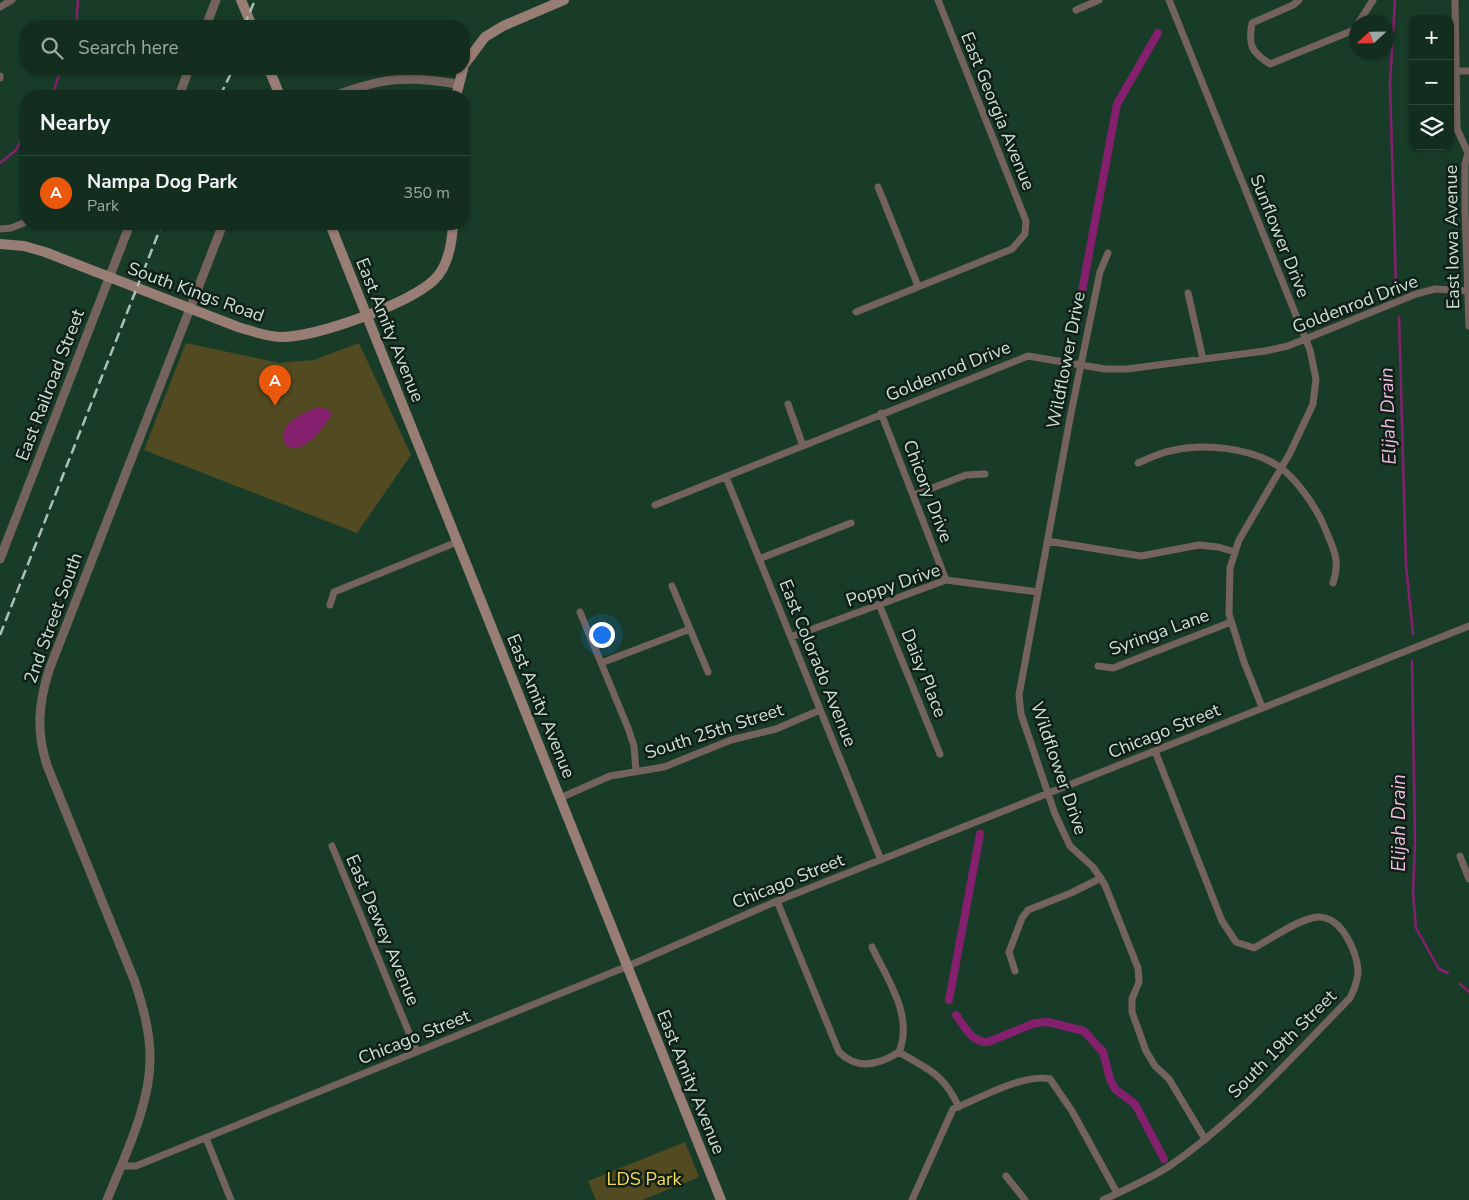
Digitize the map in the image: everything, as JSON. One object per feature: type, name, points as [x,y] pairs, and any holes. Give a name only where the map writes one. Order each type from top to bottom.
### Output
[{"type":"main road","points":[[242,0],[250,20]]},
{"type":"main road","points":[[470,57],[485,37],[502,26],[564,0]]},
{"type":"main road","points":[[271,75],[278,90]]},
{"type":"main road","points":[[457,90],[460,75]]},
{"type":"main road","name":"East Amity Avenue","points":[[332,230],[721,1200]]},
{"type":"main road","name":"South Kings Road","points":[[0,244],[24,246],[45,252],[213,318],[261,334],[281,337],[322,332],[407,298],[435,280],[446,262],[452,230]]},
{"type":"street","points":[[0,7],[12,0]]},
{"type":"street","points":[[208,20],[216,0]]},
{"type":"street","name":"East Georgia Avenue","points":[[918,286],[1012,249],[1025,234],[1026,221],[938,0]]},
{"type":"street","points":[[1076,10],[1099,0]]},
{"type":"street","name":"Sunflower Drive","points":[[1169,0],[1306,339],[1316,379],[1313,404],[1281,468],[1239,540],[1230,568],[1228,592],[1231,622],[1262,707]]},
{"type":"street","points":[[1300,0],[1252,23],[1249,39],[1256,55],[1270,64],[1349,32]]},
{"type":"street","points":[[1363,15],[1373,0]]},
{"type":"street","name":"East Iowa Avenue","points":[[1455,0],[1457,129],[1468,152],[1464,164],[1469,326]]},
{"type":"street","points":[[1456,71],[1469,71]]},
{"type":"street","points":[[181,90],[187,75]]},
{"type":"street","points":[[349,90],[387,79],[429,79],[458,84]]},
{"type":"street","points":[[856,312],[918,286],[878,187]]},
{"type":"street","points":[[0,229],[20,224]]},
{"type":"street","name":"East Railroad Street","points":[[0,559],[128,230]]},
{"type":"street","name":"2nd Street South","points":[[107,1200],[140,1112],[148,1083],[150,1059],[146,1020],[135,982],[48,768],[41,748],[38,716],[49,670],[221,230]]},
{"type":"street","name":"Wildflower Drive","points":[[1108,253],[1100,272],[1047,541],[1019,695],[1021,714],[1048,793],[1070,846],[1093,867],[1101,878],[1116,910],[1138,968],[1138,982],[1132,999],[1132,1012],[1146,1051],[1154,1066],[1169,1079],[1205,1139]]},
{"type":"street","name":"Goldenrod Drive","points":[[655,505],[881,413],[1028,356],[1081,365],[1127,369],[1265,351],[1306,339],[1416,294],[1435,289],[1467,291]]},
{"type":"street","points":[[1188,293],[1203,359]]},
{"type":"street","points":[[788,404],[803,446]]},
{"type":"street","name":"Chicory Drive","points":[[881,413],[946,580]]},
{"type":"street","points":[[1138,463],[1169,451],[1210,446],[1256,456],[1281,468],[1316,506],[1336,555],[1338,569],[1333,583]]},
{"type":"street","points":[[914,495],[966,475],[985,474]]},
{"type":"street","name":"East Colorado Avenue","points":[[726,477],[881,860]]},
{"type":"street","points":[[759,559],[850,523]]},
{"type":"street","points":[[1047,541],[1141,556],[1199,545],[1218,547],[1235,552]]},
{"type":"street","points":[[330,605],[334,592],[457,542]]},
{"type":"street","name":"Poppy Drive","points":[[791,637],[946,580],[1038,592]]},
{"type":"street","points":[[672,586],[708,672]]},
{"type":"street","name":"Daisy Place","points":[[879,604],[940,754]]},
{"type":"street","points":[[580,612],[628,728],[634,746],[636,771]]},
{"type":"street","name":"Syringa Lane","points":[[1098,666],[1113,668],[1231,622]]},
{"type":"street","name":"Chicago Street","points":[[121,1166],[136,1166],[206,1138],[628,966],[777,901],[1469,626]]},
{"type":"street","points":[[602,663],[690,629]]},
{"type":"street","name":"South 25th Street","points":[[560,798],[610,776],[664,766],[731,740],[776,729],[820,710]]},
{"type":"street","name":"South 19th Street","points":[[1103,1200],[1166,1168],[1205,1139],[1235,1113],[1350,998],[1355,987],[1357,966],[1346,933],[1331,920],[1314,917],[1254,948],[1236,942],[1222,922],[1155,750]]},
{"type":"street","name":"East Dewey Avenue","points":[[332,846],[417,1052]]},
{"type":"street","points":[[1460,856],[1468,875]]},
{"type":"street","points":[[1015,971],[1009,952],[1022,918],[1028,910],[1071,893],[1101,878]]},
{"type":"street","points":[[777,901],[839,1052],[846,1059],[872,1064],[888,1059],[899,1052],[904,1040],[905,1026],[897,1000],[872,947]]},
{"type":"street","points":[[899,1052],[934,1072],[949,1086],[959,1107]]},
{"type":"street","points":[[912,1200],[952,1109],[1019,1082],[1041,1077],[1050,1079],[1072,1111],[1117,1194]]},
{"type":"street","points":[[206,1138],[231,1200]]},
{"type":"street","points":[[1006,1176],[1024,1200]]},
{"type":"green space","points":[[186,343],[279,363],[314,360],[359,343],[411,455],[357,533],[144,450]]},
{"type":"green space","name":"LDS Park","points":[[685,1142],[699,1177],[642,1200],[596,1200],[588,1181]]},
{"type":"shaded area","points":[[318,407],[330,410],[331,416],[327,422],[307,443],[295,448],[288,448],[284,440],[286,427],[297,417]]},
{"type":"waterway","points":[[76,20],[78,0]]},
{"type":"waterway","name":"Elijah Drain","points":[[1395,0],[1390,84],[1396,286]]},
{"type":"waterway","points":[[1082,291],[1117,104],[1158,33]]},
{"type":"waterway","points":[[54,90],[59,75]]},
{"type":"waterway","points":[[0,163],[15,151],[20,143]]},
{"type":"waterway","name":"Elijah Drain","points":[[1399,317],[1406,566],[1413,634]]},
{"type":"waterway","name":"Elijah Drain","points":[[1412,661],[1415,840],[1413,893],[1416,928],[1439,969],[1448,973]]},
{"type":"waterway","points":[[949,1000],[980,834]]},
{"type":"waterway","name":"Elijah Drain","points":[[1460,984],[1469,992]]},
{"type":"waterway","points":[[956,1015],[969,1033],[982,1042],[988,1042],[1035,1023],[1048,1022],[1084,1031],[1103,1052],[1110,1079],[1115,1089],[1135,1104],[1164,1159]]},
{"type":"railway","points":[[247,20],[255,0]]},
{"type":"railway","points":[[223,90],[230,75]]},
{"type":"railway","points":[[0,635],[160,230]]},
{"type":"place","name":"Nampa Dog Park","points":[[275,406]]}]
